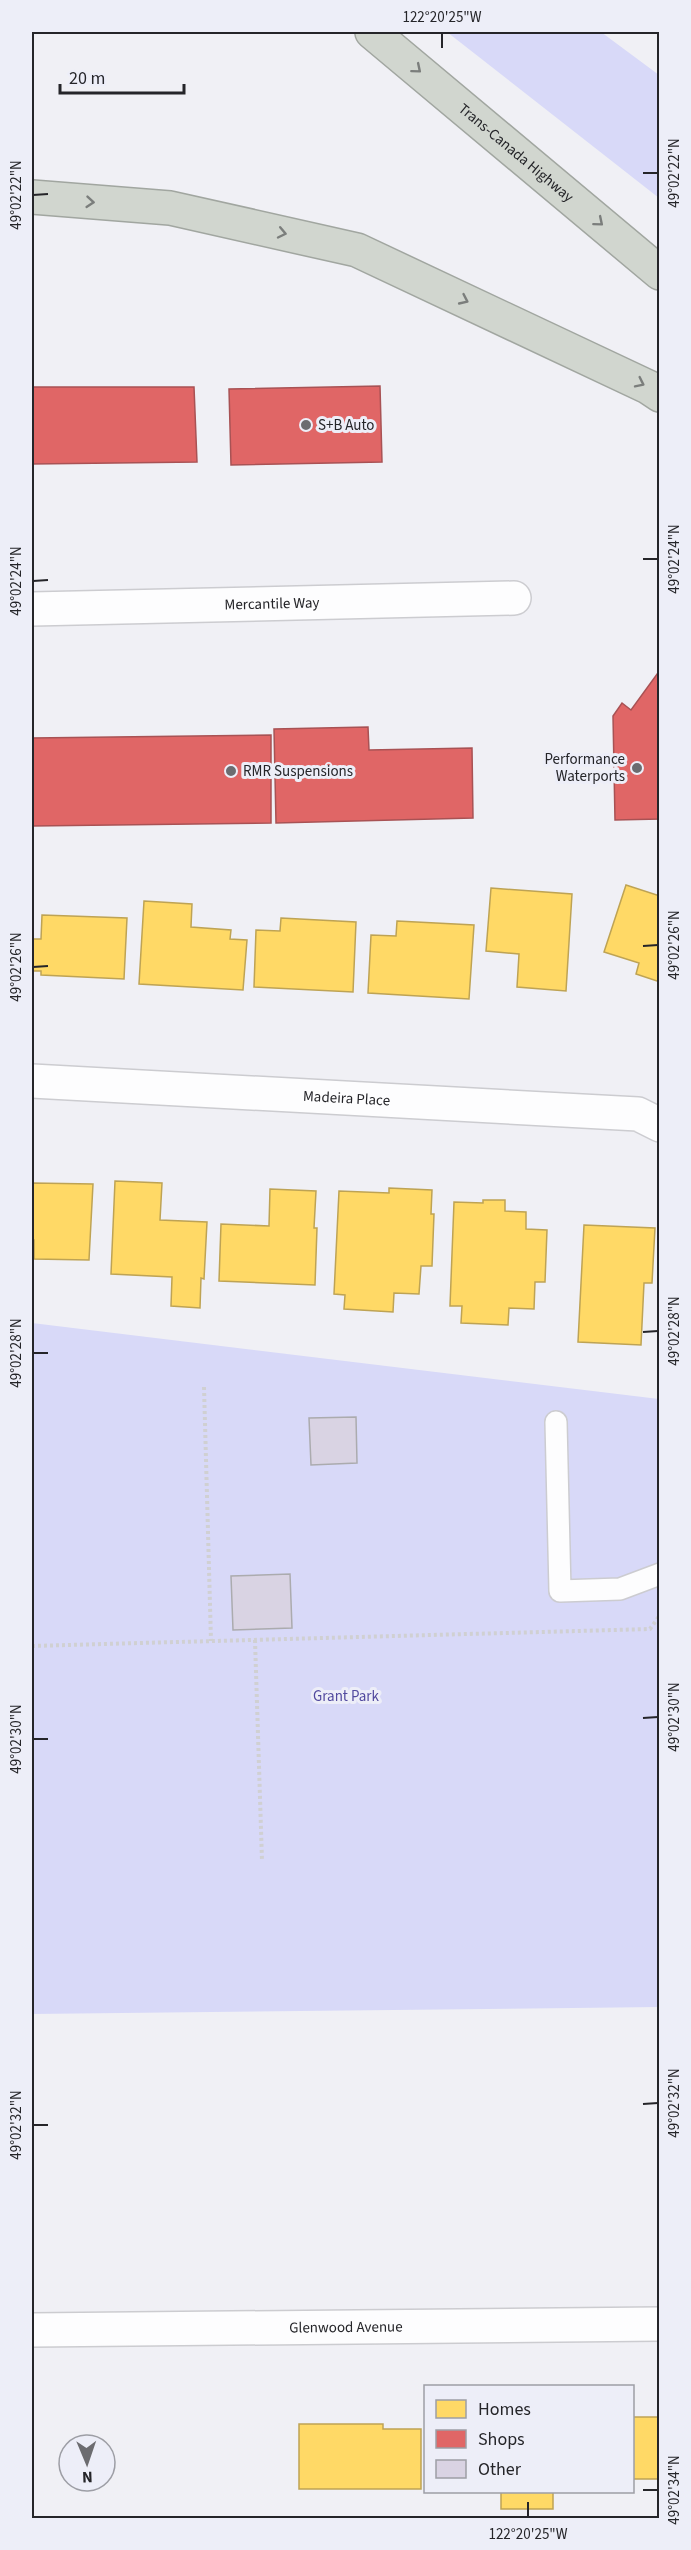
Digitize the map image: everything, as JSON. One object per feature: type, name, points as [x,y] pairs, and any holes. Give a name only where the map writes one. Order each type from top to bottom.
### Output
[{"type":"highway","name":"Trans-Canada Highway","points":[[372,32],[660,273]]},
{"type":"highway","points":[[32,197],[170,208],[357,250],[648,387],[660,395]]},
{"type":"street","name":"Mercantile Way","points":[[32,609],[513,598]]},
{"type":"street","name":"Madeira Place","points":[[32,1081],[638,1114],[660,1125]]},
{"type":"street","name":"Glenwood Avenue","points":[[32,2330],[660,2324]]},
{"type":"lane","points":[[556,1422],[560,1591],[620,1589],[660,1574]]},
{"type":"path","points":[[204,1387],[211,1641]]},
{"type":"path","points":[[32,1646],[650,1629],[660,1616]]},
{"type":"path","points":[[255,1640],[261,1861]]},
{"type":"green space","points":[[447,32],[601,32],[659,75],[659,198]]},
{"type":"green space","name":"Grant Park","points":[[32,1323],[659,1399],[659,2007],[32,2014]]},
{"type":"building: Homes","points":[[626,885],[660,896],[660,982],[636,974],[639,963],[604,952]]},
{"type":"building: Homes","points":[[491,888],[572,894],[566,991],[517,987],[519,954],[486,951]]},
{"type":"building: Homes","points":[[144,901],[192,904],[191,927],[231,930],[230,939],[247,940],[243,990],[139,984]]},
{"type":"building: Homes","points":[[42,915],[127,918],[124,979],[41,975],[41,971],[32,971],[32,939],[41,939]]},
{"type":"building: Homes","points":[[281,918],[356,922],[353,992],[254,987],[256,930],[280,931]]},
{"type":"building: Homes","points":[[397,921],[474,925],[469,999],[368,993],[371,935],[396,936]]},
{"type":"building: Homes","points":[[115,1181],[162,1183],[160,1220],[207,1222],[200,1308],[171,1306],[172,1277],[111,1274]]},
{"type":"building: Homes","points":[[32,1183],[93,1184],[89,1260],[34,1259]]},
{"type":"building: Homes","points":[[389,1188],[432,1190],[431,1214],[434,1214],[432,1266],[421,1266],[419,1294],[394,1293],[393,1312],[344,1309],[345,1295],[334,1294],[339,1191],[389,1193]]},
{"type":"building: Homes","points":[[270,1189],[316,1191],[315,1285],[219,1281],[221,1224],[269,1226]]},
{"type":"building: Homes","points":[[483,1200],[505,1200],[505,1211],[526,1212],[526,1229],[547,1230],[545,1282],[535,1282],[534,1309],[509,1308],[508,1325],[461,1323],[462,1306],[450,1306],[454,1202],[483,1203]]},
{"type":"building: Homes","points":[[584,1225],[655,1228],[652,1283],[644,1283],[641,1345],[578,1342]]},
{"type":"building: Homes","points":[[634,2417],[660,2417],[660,2479],[634,2479]]},
{"type":"building: Homes","points":[[299,2424],[383,2424],[383,2429],[421,2429],[421,2489],[299,2489]]},
{"type":"building: Homes","points":[[501,2493],[553,2493],[553,2509],[501,2509]]},
{"type":"building: Shops","name":"S+B Auto","points":[[380,386],[382,462],[231,465],[229,389]]},
{"type":"building: Shops","points":[[32,387],[194,387],[197,462],[32,464]]},
{"type":"building: Shops","name":"Performance Waterports","points":[[660,670],[660,819],[615,820],[613,716],[622,703],[631,710]]},
{"type":"building: Shops","points":[[368,727],[369,750],[472,748],[473,818],[276,823],[274,729]]},
{"type":"building: Shops","points":[[271,735],[271,823],[32,826],[32,738]]},
{"type":"building: Other","points":[[356,1417],[357,1463],[311,1465],[309,1418]]},
{"type":"building: Other","points":[[290,1574],[292,1628],[233,1630],[231,1576]]},
{"type":"place","name":"S+B Auto","points":[[306,425]]},
{"type":"place","name":"Performance Waterports","points":[[637,768]]},
{"type":"place","name":"RMR Suspensions","points":[[231,771]]}]
